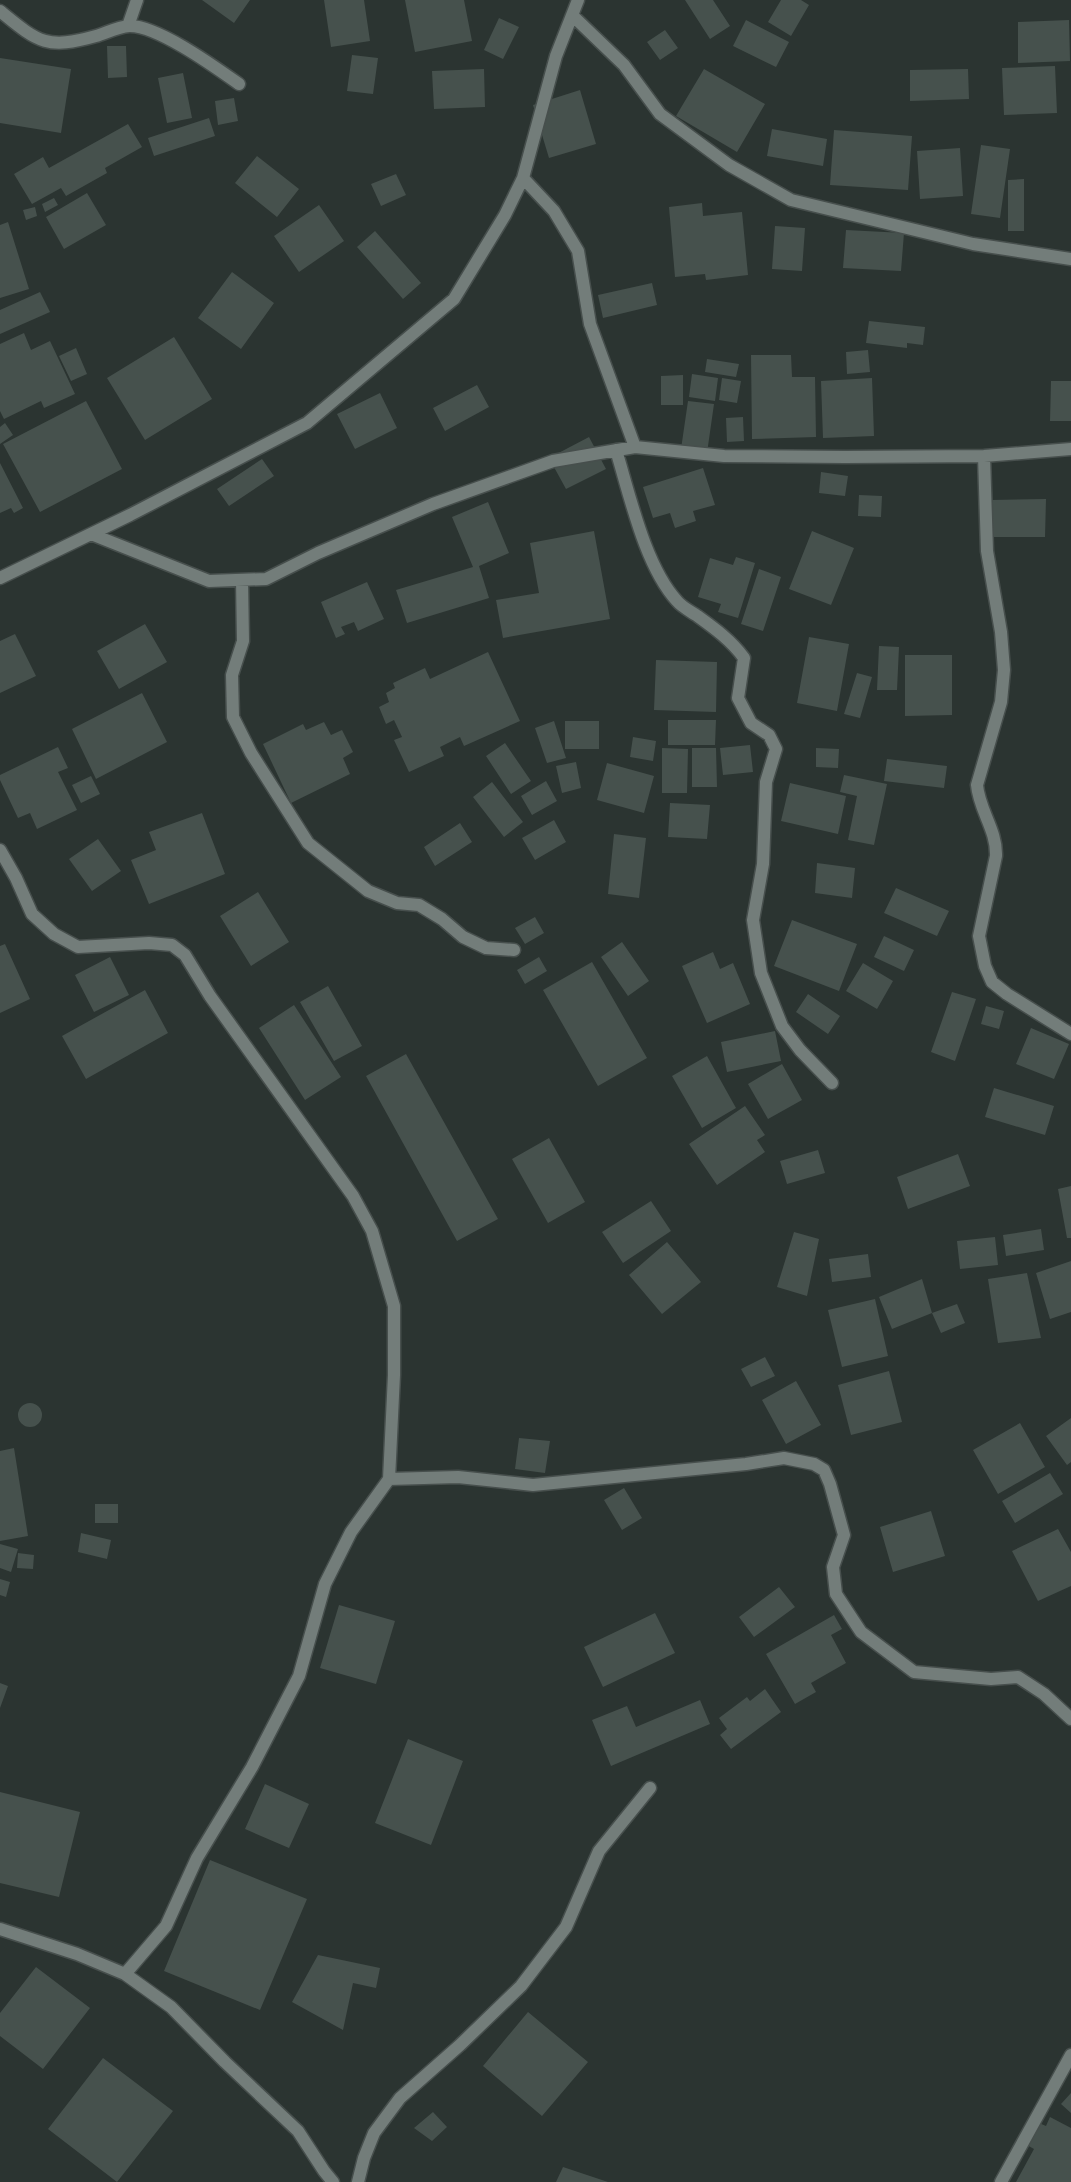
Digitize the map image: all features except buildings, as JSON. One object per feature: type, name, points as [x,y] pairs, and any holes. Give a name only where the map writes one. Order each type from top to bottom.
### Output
[{"type":"street","points":[[128,26],[138,0]]},
{"type":"street","points":[[0,578],[307,423],[394,352],[454,299],[505,215],[523,178],[556,56],[578,0]]},
{"type":"street","points":[[0,11],[31,36],[49,44],[81,40],[128,26],[150,29],[200,58],[239,84]]},
{"type":"street","points":[[573,16],[624,65],[660,114],[729,165],[791,200],[973,244],[1071,259]]},
{"type":"street","points":[[523,178],[554,211],[578,251],[590,324],[635,447]]},
{"type":"street","points":[[90,534],[209,581],[266,579],[318,554],[433,504],[553,461],[616,450],[635,447],[724,456],[984,456],[1071,449]]},
{"type":"street","points":[[616,450],[637,522],[658,573],[678,602],[721,633],[744,658],[738,698],[750,724],[770,735],[776,749],[766,782],[763,864],[753,920],[761,973],[782,1026],[800,1050],[832,1083]]},
{"type":"street","points":[[984,456],[986,551],[1001,632],[1004,670],[1001,702],[977,785],[978,796],[996,844],[996,856],[979,936],[985,966],[992,982],[1022,1004],[1071,1034]]},
{"type":"street","points":[[242,580],[243,641],[232,675],[233,717],[251,753],[308,843],[368,890],[397,903],[419,904],[442,919],[463,937],[486,948],[514,950]]},
{"type":"street","points":[[0,850],[16,878],[32,914],[54,934],[78,948],[149,943],[172,945],[185,955],[210,996],[353,1196],[372,1231],[394,1306],[394,1375],[389,1479],[351,1532],[325,1584],[299,1676],[252,1767],[197,1858],[166,1926],[125,1974]]},
{"type":"street","points":[[389,1479],[458,1477],[532,1485],[746,1464],[784,1458],[814,1464],[824,1470],[827,1477],[844,1535],[833,1567],[836,1594],[861,1632],[914,1672],[991,1679],[1018,1676],[1044,1694],[1071,1719]]},
{"type":"street","points":[[358,2182],[364,2158],[374,2133],[400,2098],[460,2045],[521,1986],[566,1927],[599,1851],[650,1788]]},
{"type":"street","points":[[0,1929],[77,1954],[125,1974],[171,2007],[225,2062],[298,2131],[333,2182]]},
{"type":"street","points":[[1001,2182],[1071,2055]]}]
